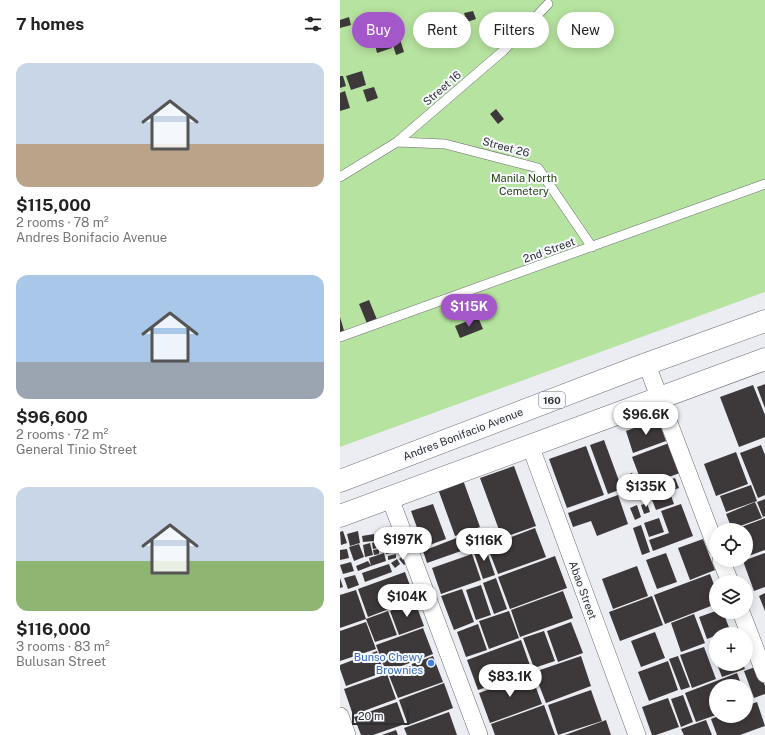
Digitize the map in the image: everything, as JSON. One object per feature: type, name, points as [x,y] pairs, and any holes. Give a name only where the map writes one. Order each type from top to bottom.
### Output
[{"type":"main road","name":"Andres Bonifacio Avenue","points":[[340,481],[631,370],[765,321]]},
{"type":"main road","points":[[340,516],[765,359]]},
{"type":"street","points":[[647,365],[709,528]]},
{"type":"street","name":"Abao Street","points":[[530,445],[637,735]]},
{"type":"street","points":[[390,498],[479,735]]},
{"type":"street","points":[[744,619],[765,674]]},
{"type":"street","points":[[340,716],[347,735]]},
{"type":"lane","name":"Street 16","points":[[340,177],[397,142],[503,51],[548,4]]},
{"type":"lane","name":"Street 26","points":[[397,142],[445,144],[538,168],[592,247]]},
{"type":"lane","name":"2nd Street","points":[[340,337],[765,184]]},
{"type":"green space","name":"Manila North Cemetery","points":[[340,0],[765,0],[765,292],[340,447]]},
{"type":"building","points":[[473,11],[476,19],[471,21],[471,12],[468,12]]},
{"type":"building","points":[[349,17],[351,25],[340,28],[340,20]]},
{"type":"building","points":[[376,48],[392,48],[377,53]]},
{"type":"building","points":[[394,48],[403,48],[404,52],[396,55]]},
{"type":"building","points":[[362,71],[366,85],[351,90],[346,76]]},
{"type":"building","points":[[340,76],[343,76],[346,86],[340,88]]},
{"type":"building","points":[[374,87],[378,98],[367,102],[363,90]]},
{"type":"building","points":[[345,91],[350,108],[340,111],[340,93]]},
{"type":"building","points":[[496,109],[504,119],[498,124],[490,114]]},
{"type":"building","points":[[369,300],[378,322],[368,326],[359,304]]},
{"type":"building","points":[[340,317],[345,334],[340,335]]},
{"type":"building","points":[[478,317],[483,329],[460,338],[455,326]]},
{"type":"building","points":[[765,384],[765,408],[757,387]]},
{"type":"building","points":[[753,385],[765,415],[765,437],[739,447],[720,397]]},
{"type":"building","points":[[658,419],[666,441],[633,453],[626,431]]},
{"type":"building","points":[[604,440],[622,489],[608,494],[590,445]]},
{"type":"building","points":[[669,443],[680,473],[643,486],[632,457]]},
{"type":"building","points":[[761,445],[765,455],[765,495],[758,498],[740,453]]},
{"type":"building","points":[[586,446],[604,495],[567,508],[549,459]]},
{"type":"building","points":[[736,452],[748,484],[716,496],[704,464]]},
{"type":"building","points":[[514,466],[536,526],[502,538],[480,478]]},
{"type":"building","points":[[632,473],[637,486],[624,490],[620,478]]},
{"type":"building","points":[[675,478],[679,488],[648,499],[644,489]]},
{"type":"building","points":[[463,480],[480,527],[455,536],[438,489]]},
{"type":"building","points":[[751,485],[757,501],[726,512],[720,496]]},
{"type":"building","points":[[670,493],[674,504],[656,510],[652,500]]},
{"type":"building","points":[[618,495],[628,524],[597,536],[591,521],[573,527],[568,513]]},
{"type":"building","points":[[765,499],[765,516],[763,517],[757,502]]},
{"type":"building","points":[[755,502],[762,518],[748,523],[730,523],[726,514]]},
{"type":"building","points":[[647,503],[650,512],[644,514],[641,505]]},
{"type":"building","points":[[433,504],[446,539],[424,547],[411,511]]},
{"type":"building","points":[[681,504],[693,536],[653,551],[649,540],[669,533],[661,511]]},
{"type":"building","points":[[637,505],[641,517],[635,520],[630,508]]},
{"type":"building","points":[[659,518],[664,532],[649,537],[644,523]]},
{"type":"building","points":[[765,518],[765,550],[753,554],[753,523],[752,523]]},
{"type":"building","points":[[641,525],[650,552],[642,555],[633,528]]},
{"type":"building","points":[[535,528],[546,557],[498,574],[487,546]]},
{"type":"building","points":[[343,531],[347,543],[341,545],[340,532]]},
{"type":"building","points":[[358,531],[360,543],[350,546],[347,534]]},
{"type":"building","points":[[374,534],[374,541],[363,542],[362,536]]},
{"type":"building","points":[[390,535],[391,540],[386,541],[386,536]]},
{"type":"building","points":[[459,537],[464,550],[427,563],[423,551]]},
{"type":"building","points":[[384,539],[386,547],[380,548],[378,541]]},
{"type":"building","points":[[703,539],[709,554],[709,567],[714,567],[715,570],[690,580],[678,548]]},
{"type":"building","points":[[376,542],[377,548],[373,549],[372,543]]},
{"type":"building","points":[[370,543],[373,555],[365,557],[363,545]]},
{"type":"building","points":[[359,544],[364,557],[354,561],[349,547]]},
{"type":"building","points":[[485,546],[495,575],[483,579],[473,550]]},
{"type":"building","points":[[400,547],[401,551],[386,554],[385,549]]},
{"type":"building","points":[[347,549],[349,558],[340,560],[340,550]]},
{"type":"building","points":[[379,549],[379,554],[374,555],[373,550]]},
{"type":"building","points":[[384,553],[386,561],[371,566],[369,558]]},
{"type":"building","points":[[666,553],[677,582],[657,589],[646,560]]},
{"type":"building","points":[[765,553],[765,587],[754,591],[753,575],[748,575],[745,567],[753,567],[753,557]]},
{"type":"building","points":[[396,554],[396,558],[388,560],[388,556]]},
{"type":"building","points":[[472,554],[481,580],[441,594],[432,568]]},
{"type":"building","points":[[555,556],[567,588],[510,609],[498,577]]},
{"type":"building","points":[[402,557],[407,563],[404,565],[399,559]]},
{"type":"building","points":[[397,559],[400,564],[395,568],[391,563]]},
{"type":"building","points":[[368,561],[371,566],[358,571],[356,566]]},
{"type":"building","points":[[351,562],[354,571],[343,574],[340,565]]},
{"type":"building","points":[[389,564],[392,572],[365,582],[362,573]]},
{"type":"building","points":[[637,566],[648,596],[613,609],[602,579]]},
{"type":"building","points":[[405,572],[415,599],[368,617],[358,589]]},
{"type":"building","points":[[710,574],[710,575],[709,575],[709,607],[665,624],[654,595]]},
{"type":"building","points":[[355,575],[359,585],[348,589],[344,578]]},
{"type":"building","points":[[340,578],[343,587],[340,588]]},
{"type":"building","points":[[496,578],[507,609],[494,614],[483,583]]},
{"type":"building","points":[[481,585],[491,615],[476,620],[466,590]]},
{"type":"building","points":[[462,589],[474,622],[454,630],[441,596]]},
{"type":"building","points":[[356,590],[366,619],[340,628],[340,595]]},
{"type":"building","points":[[563,591],[573,618],[520,637],[511,610]]},
{"type":"building","points":[[765,593],[765,611],[759,596]]},
{"type":"building","points":[[652,596],[663,625],[620,641],[609,612]]},
{"type":"building","points":[[415,602],[424,626],[399,635],[390,611]]},
{"type":"building","points":[[388,611],[397,635],[375,642],[366,619]]},
{"type":"building","points":[[509,611],[519,638],[489,649],[479,621]]},
{"type":"building","points":[[709,613],[709,619],[726,619],[729,627],[709,627],[709,638],[707,639],[699,617]]},
{"type":"building","points":[[694,614],[705,643],[681,652],[671,623]]},
{"type":"building","points":[[366,622],[376,649],[340,661],[340,631]]},
{"type":"building","points":[[571,622],[583,653],[558,662],[547,631]]},
{"type":"building","points":[[478,624],[487,650],[466,657],[457,632]]},
{"type":"building","points":[[423,628],[433,654],[386,672],[376,645]]},
{"type":"building","points":[[544,631],[555,661],[534,668],[523,638]]},
{"type":"building","points":[[655,632],[665,658],[641,667],[631,641]]},
{"type":"building","points":[[521,640],[532,671],[478,690],[467,660]]},
{"type":"building","points":[[704,647],[709,660],[709,671],[713,671],[716,679],[709,679],[709,682],[692,688],[680,655]]},
{"type":"building","points":[[377,651],[384,672],[346,686],[340,665]]},
{"type":"building","points":[[433,656],[443,682],[398,698],[388,673]]},
{"type":"building","points":[[581,656],[591,686],[546,703],[534,672]]},
{"type":"building","points":[[678,656],[690,687],[681,690],[669,659]]},
{"type":"building","points":[[668,661],[678,690],[649,701],[638,672]]},
{"type":"building","points":[[758,666],[765,686],[765,694],[754,698],[753,679],[747,679],[744,671],[753,671],[753,668]]},
{"type":"building","points":[[720,671],[739,671],[722,677]]},
{"type":"building","points":[[737,673],[739,679],[721,679]]},
{"type":"building","points":[[387,674],[396,699],[353,715],[344,689]]},
{"type":"building","points":[[531,674],[542,704],[490,723],[479,693]]},
{"type":"building","points":[[444,683],[453,708],[408,725],[399,700]]},
{"type":"building","points":[[709,684],[709,717],[696,722],[685,693]]},
{"type":"building","points":[[591,690],[602,721],[558,735],[548,705]]},
{"type":"building","points":[[683,695],[693,722],[681,727],[671,699]]},
{"type":"building","points":[[668,698],[679,727],[652,735],[642,707]]},
{"type":"building","points":[[397,702],[405,724],[373,735],[361,735],[354,717]]},
{"type":"building","points":[[757,702],[765,726],[740,735],[717,735],[712,723],[753,723],[753,703]]},
{"type":"building","points":[[544,705],[555,735],[495,735],[491,724]]},
{"type":"building","points":[[449,712],[457,735],[407,735],[404,728]]},
{"type":"building","points":[[606,720],[611,735],[565,735]]},
{"type":"building","points":[[706,720],[712,735],[684,735],[681,729]]},
{"type":"building","points":[[396,730],[398,735],[382,735]]},
{"type":"place","name":"Bunso Chewy Brownies","points":[[431,663]]}]
